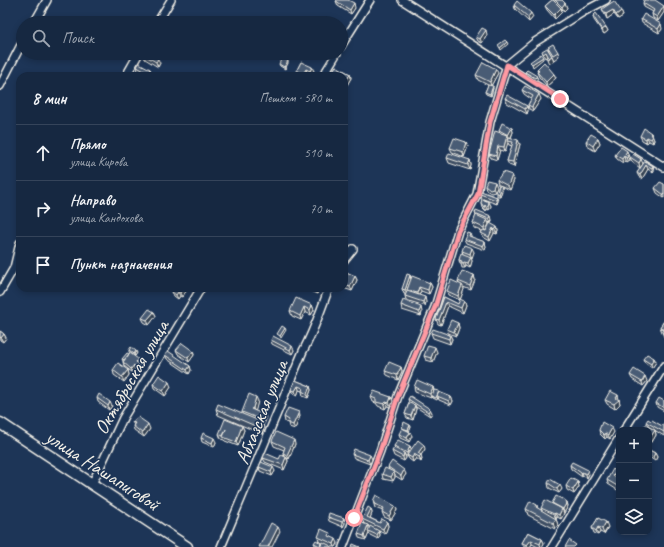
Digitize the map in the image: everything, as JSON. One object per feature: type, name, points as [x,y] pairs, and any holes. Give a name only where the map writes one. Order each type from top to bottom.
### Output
[{"type":"street","points":[[38,16],[47,0]]},
{"type":"street","points":[[161,16],[171,0]]},
{"type":"street","points":[[348,35],[370,0]]},
{"type":"street","points":[[402,0],[507,65],[664,167]]},
{"type":"street","points":[[343,547],[380,451],[398,396],[435,307],[458,231],[478,194],[490,122],[507,65],[535,42],[583,12],[606,0]]},
{"type":"street","points":[[0,86],[16,55]]},
{"type":"street","points":[[128,72],[135,60]]},
{"type":"street","points":[[325,72],[333,60]]},
{"type":"street","points":[[348,255],[353,249]]},
{"type":"street","points":[[0,292],[14,268],[16,260]]},
{"type":"street","name":"Октябрьская улица","points":[[92,484],[122,418],[200,292]]},
{"type":"street","name":"Абхазская улица","points":[[221,547],[303,351],[313,332],[318,314],[327,292]]},
{"type":"street","points":[[626,427],[664,366]]},
{"type":"street","name":"улица Нашапиговой","points":[[0,423],[187,547]]},
{"type":"street","points":[[552,547],[616,443]]},
{"type":"building","points":[[348,0],[354,3],[350,10],[336,1]]},
{"type":"building","points":[[552,0],[561,8],[554,15],[545,6]]},
{"type":"building","points":[[555,0],[562,0],[565,3],[562,7]]},
{"type":"building","points":[[644,0],[655,0],[664,6],[657,17],[652,14],[654,10],[643,3]]},
{"type":"building","points":[[517,1],[531,13],[528,17],[514,5]]},
{"type":"building","points":[[614,1],[621,11],[616,15],[613,10],[606,14],[602,9]]},
{"type":"building","points":[[596,13],[606,27],[602,30],[593,16]]},
{"type":"building","points":[[644,14],[661,24],[658,29],[641,19]]},
{"type":"building","points":[[482,28],[486,30],[480,39],[476,37]]},
{"type":"building","points":[[505,40],[507,42],[500,48],[498,45]]},
{"type":"building","points":[[553,44],[558,52],[553,55],[548,47]]},
{"type":"building","points":[[547,48],[552,56],[547,59],[546,57],[548,56],[546,52],[543,54],[542,51]]},
{"type":"building","points":[[541,54],[543,57],[532,64],[530,62]]},
{"type":"building","points":[[281,60],[288,61],[284,67],[279,64]]},
{"type":"building","points":[[301,62],[312,67],[310,71],[306,69],[304,72],[300,72],[297,70]]},
{"type":"building","points":[[483,62],[496,69],[490,82],[476,75]]},
{"type":"building","points":[[544,62],[554,74],[546,82],[537,72],[539,71],[537,69]]},
{"type":"building","points":[[139,63],[150,69],[148,72],[146,72],[137,67]]},
{"type":"building","points":[[336,66],[346,72],[332,72]]},
{"type":"building","points":[[527,70],[537,76],[535,78],[525,72]]},
{"type":"building","points":[[488,85],[493,86],[490,94],[485,92]]},
{"type":"building","points":[[525,86],[539,94],[532,107],[528,105],[533,96],[522,90]]},
{"type":"building","points":[[507,95],[527,106],[525,109],[505,98]]},
{"type":"building","points":[[502,123],[512,128],[508,135],[499,130]]},
{"type":"building","points":[[644,128],[653,136],[651,139],[647,137],[646,139],[640,136]]},
{"type":"building","points":[[495,131],[507,135],[504,147],[498,146],[496,156],[489,154]]},
{"type":"building","points":[[591,134],[598,138],[593,146],[586,141]]},
{"type":"building","points":[[509,137],[518,140],[513,162],[507,161],[513,142],[508,141]]},
{"type":"building","points":[[454,138],[466,142],[463,152],[450,148]]},
{"type":"building","points":[[621,147],[627,151],[625,154],[628,156],[627,158],[624,156],[622,159],[615,155]]},
{"type":"building","points":[[449,153],[470,160],[468,165],[447,158]]},
{"type":"building","points":[[633,154],[641,159],[639,163],[630,157]]},
{"type":"building","points":[[645,161],[653,166],[652,168],[646,165],[640,175],[637,173]]},
{"type":"building","points":[[503,172],[512,175],[508,186],[497,180]]},
{"type":"building","points":[[487,180],[495,182],[493,188],[490,189],[485,185]]},
{"type":"building","points":[[660,182],[664,184],[664,195],[655,188]]},
{"type":"building","points":[[499,185],[502,186],[499,194],[497,193]]},
{"type":"building","points":[[481,191],[497,197],[496,200],[480,194]]},
{"type":"building","points":[[482,199],[489,202],[488,206],[485,205],[484,207],[481,203]]},
{"type":"building","points":[[476,210],[491,216],[489,219],[475,213]]},
{"type":"building","points":[[476,215],[487,220],[484,228],[473,223]]},
{"type":"building","points":[[490,223],[497,227],[495,230],[493,228],[489,237],[481,233],[483,230],[486,231]]},
{"type":"building","points":[[467,232],[470,233],[469,236],[485,242],[483,246],[464,239]]},
{"type":"building","points":[[464,245],[472,248],[470,254],[462,251]]},
{"type":"building","points":[[461,253],[471,257],[468,263],[461,263],[462,261],[459,260]]},
{"type":"building","points":[[462,271],[474,275],[470,286],[458,281]]},
{"type":"building","points":[[348,273],[355,276],[350,287],[348,286]]},
{"type":"building","points":[[407,274],[410,275],[405,290],[402,289]]},
{"type":"building","points":[[412,276],[430,283],[428,290],[419,287],[417,293],[407,290]]},
{"type":"building","points":[[451,280],[462,285],[458,296],[447,291]]},
{"type":"building","points":[[407,291],[425,297],[423,302],[405,296]]},
{"type":"building","points":[[444,297],[458,304],[460,299],[464,301],[461,308],[446,302],[439,320],[436,319]]},
{"type":"building","points":[[296,298],[312,305],[310,310],[304,307],[300,316],[290,311]]},
{"type":"building","points":[[403,300],[421,307],[419,312],[401,305]]},
{"type":"building","points":[[149,309],[154,312],[147,320],[142,318]]},
{"type":"building","points":[[451,320],[458,323],[454,332],[447,329]]},
{"type":"building","points":[[664,321],[664,329],[660,327]]},
{"type":"building","points":[[282,326],[285,328],[280,336],[277,334]]},
{"type":"building","points":[[433,329],[450,335],[449,339],[431,333]]},
{"type":"building","points":[[0,331],[4,334],[1,338],[0,337]]},
{"type":"building","points":[[273,336],[292,346],[290,350],[271,340]]},
{"type":"building","points":[[182,343],[193,351],[188,358],[176,350]]},
{"type":"building","points":[[428,345],[435,347],[431,358],[424,356]]},
{"type":"building","points":[[131,347],[136,351],[134,354],[129,350]]},
{"type":"building","points":[[168,351],[190,366],[187,370],[165,355]]},
{"type":"building","points":[[127,353],[129,354],[124,360],[122,359]]},
{"type":"building","points":[[130,353],[138,359],[136,362],[139,364],[136,367],[134,365],[131,369],[123,362]]},
{"type":"building","points":[[647,354],[654,358],[651,364],[643,359]]},
{"type":"building","points":[[389,362],[401,367],[397,375],[385,371]]},
{"type":"building","points":[[118,363],[128,370],[122,377],[113,370]]},
{"type":"building","points":[[634,369],[645,376],[642,382],[630,375]]},
{"type":"building","points":[[159,375],[169,382],[163,391],[153,384]]},
{"type":"building","points":[[295,380],[310,386],[307,394],[302,391],[303,388],[298,386],[295,391],[291,390]]},
{"type":"building","points":[[417,380],[433,387],[430,394],[414,387]]},
{"type":"building","points":[[434,390],[439,391],[436,398],[432,396]]},
{"type":"building","points":[[374,391],[391,397],[389,403],[386,402],[384,404],[376,402],[376,399],[371,397]]},
{"type":"building","points":[[610,391],[618,395],[616,398],[619,400],[614,404],[605,400]]},
{"type":"building","points":[[439,392],[451,397],[449,401],[437,396]]},
{"type":"building","points":[[99,394],[110,402],[108,406],[97,398]]},
{"type":"building","points":[[249,394],[256,397],[253,408],[251,409],[265,415],[262,420],[242,412]]},
{"type":"building","points":[[410,396],[430,409],[428,412],[408,399]]},
{"type":"building","points":[[659,398],[664,401],[664,408],[656,403]]},
{"type":"building","points":[[409,403],[415,405],[411,416],[405,414]]},
{"type":"building","points":[[218,404],[262,422],[260,428],[216,409]]},
{"type":"building","points":[[288,408],[299,412],[293,425],[288,423],[289,420],[284,417]]},
{"type":"building","points":[[138,417],[148,424],[142,433],[133,426],[135,423],[132,422]]},
{"type":"building","points":[[225,419],[242,426],[236,442],[223,437],[226,429],[223,436],[219,434]]},
{"type":"building","points":[[648,419],[662,426],[664,423],[664,432],[646,422]]},
{"type":"building","points":[[404,422],[410,425],[408,430],[402,428]]},
{"type":"building","points":[[602,422],[612,428],[608,435],[605,433],[604,435],[599,430]]},
{"type":"building","points":[[402,428],[410,432],[407,438],[399,434]]},
{"type":"building","points":[[276,432],[294,440],[287,455],[283,453],[285,447],[272,441]]},
{"type":"building","points":[[203,433],[214,438],[212,443],[201,438]]},
{"type":"building","points":[[398,440],[410,446],[407,453],[394,446]]},
{"type":"building","points":[[418,440],[424,445],[418,453],[421,455],[419,457],[414,454],[412,458],[407,455]]},
{"type":"building","points":[[394,448],[404,453],[403,457],[392,451]]},
{"type":"building","points":[[354,449],[370,455],[368,460],[352,454]]},
{"type":"building","points":[[265,453],[279,459],[281,455],[286,457],[283,465],[263,458]]},
{"type":"building","points":[[392,461],[404,470],[401,476],[388,467]]},
{"type":"building","points":[[261,462],[273,467],[271,472],[259,467]]},
{"type":"building","points":[[572,462],[588,470],[586,474],[581,473],[570,465]]},
{"type":"building","points":[[385,468],[394,472],[391,477],[382,474]]},
{"type":"building","points":[[613,469],[616,472],[613,476],[616,478],[616,485],[607,480]]},
{"type":"building","points":[[571,478],[578,482],[573,490],[566,486]]},
{"type":"building","points":[[550,479],[560,485],[557,489],[548,483]]},
{"type":"building","points":[[376,495],[395,506],[389,516],[382,512],[384,508],[374,504],[375,502],[373,501]]},
{"type":"building","points":[[556,496],[567,502],[563,509],[552,503]]},
{"type":"building","points":[[545,500],[562,509],[559,515],[541,508]]},
{"type":"building","points":[[530,501],[537,505],[536,507],[556,519],[553,523],[526,509]]},
{"type":"building","points":[[368,507],[371,509],[367,517],[380,523],[382,519],[387,522],[383,529],[362,519]]},
{"type":"building","points":[[329,513],[344,518],[342,522],[328,517]]},
{"type":"building","points":[[598,518],[606,522],[602,529],[598,527],[596,531],[592,528]]},
{"type":"building","points":[[271,523],[278,527],[268,547],[259,547]]},
{"type":"building","points":[[362,523],[368,525],[364,536],[358,534]]},
{"type":"building","points":[[370,526],[379,531],[377,535],[368,531]]},
{"type":"building","points":[[321,529],[330,533],[329,536],[336,539],[334,544],[318,537]]},
{"type":"building","points":[[528,532],[542,539],[540,544],[531,540],[527,545],[522,543]]},
{"type":"building","points":[[316,540],[321,543],[320,546],[314,543]]},
{"type":"building","points":[[569,540],[576,545],[574,547],[565,547]]},
{"type":"building","points":[[323,542],[331,546],[331,547],[320,547]]},
{"type":"building","points":[[353,544],[360,547],[352,547]]},
{"type":"route","points":[[354,518],[380,451],[398,396],[435,307],[458,231],[478,194],[490,122],[507,65],[560,99]]}]
